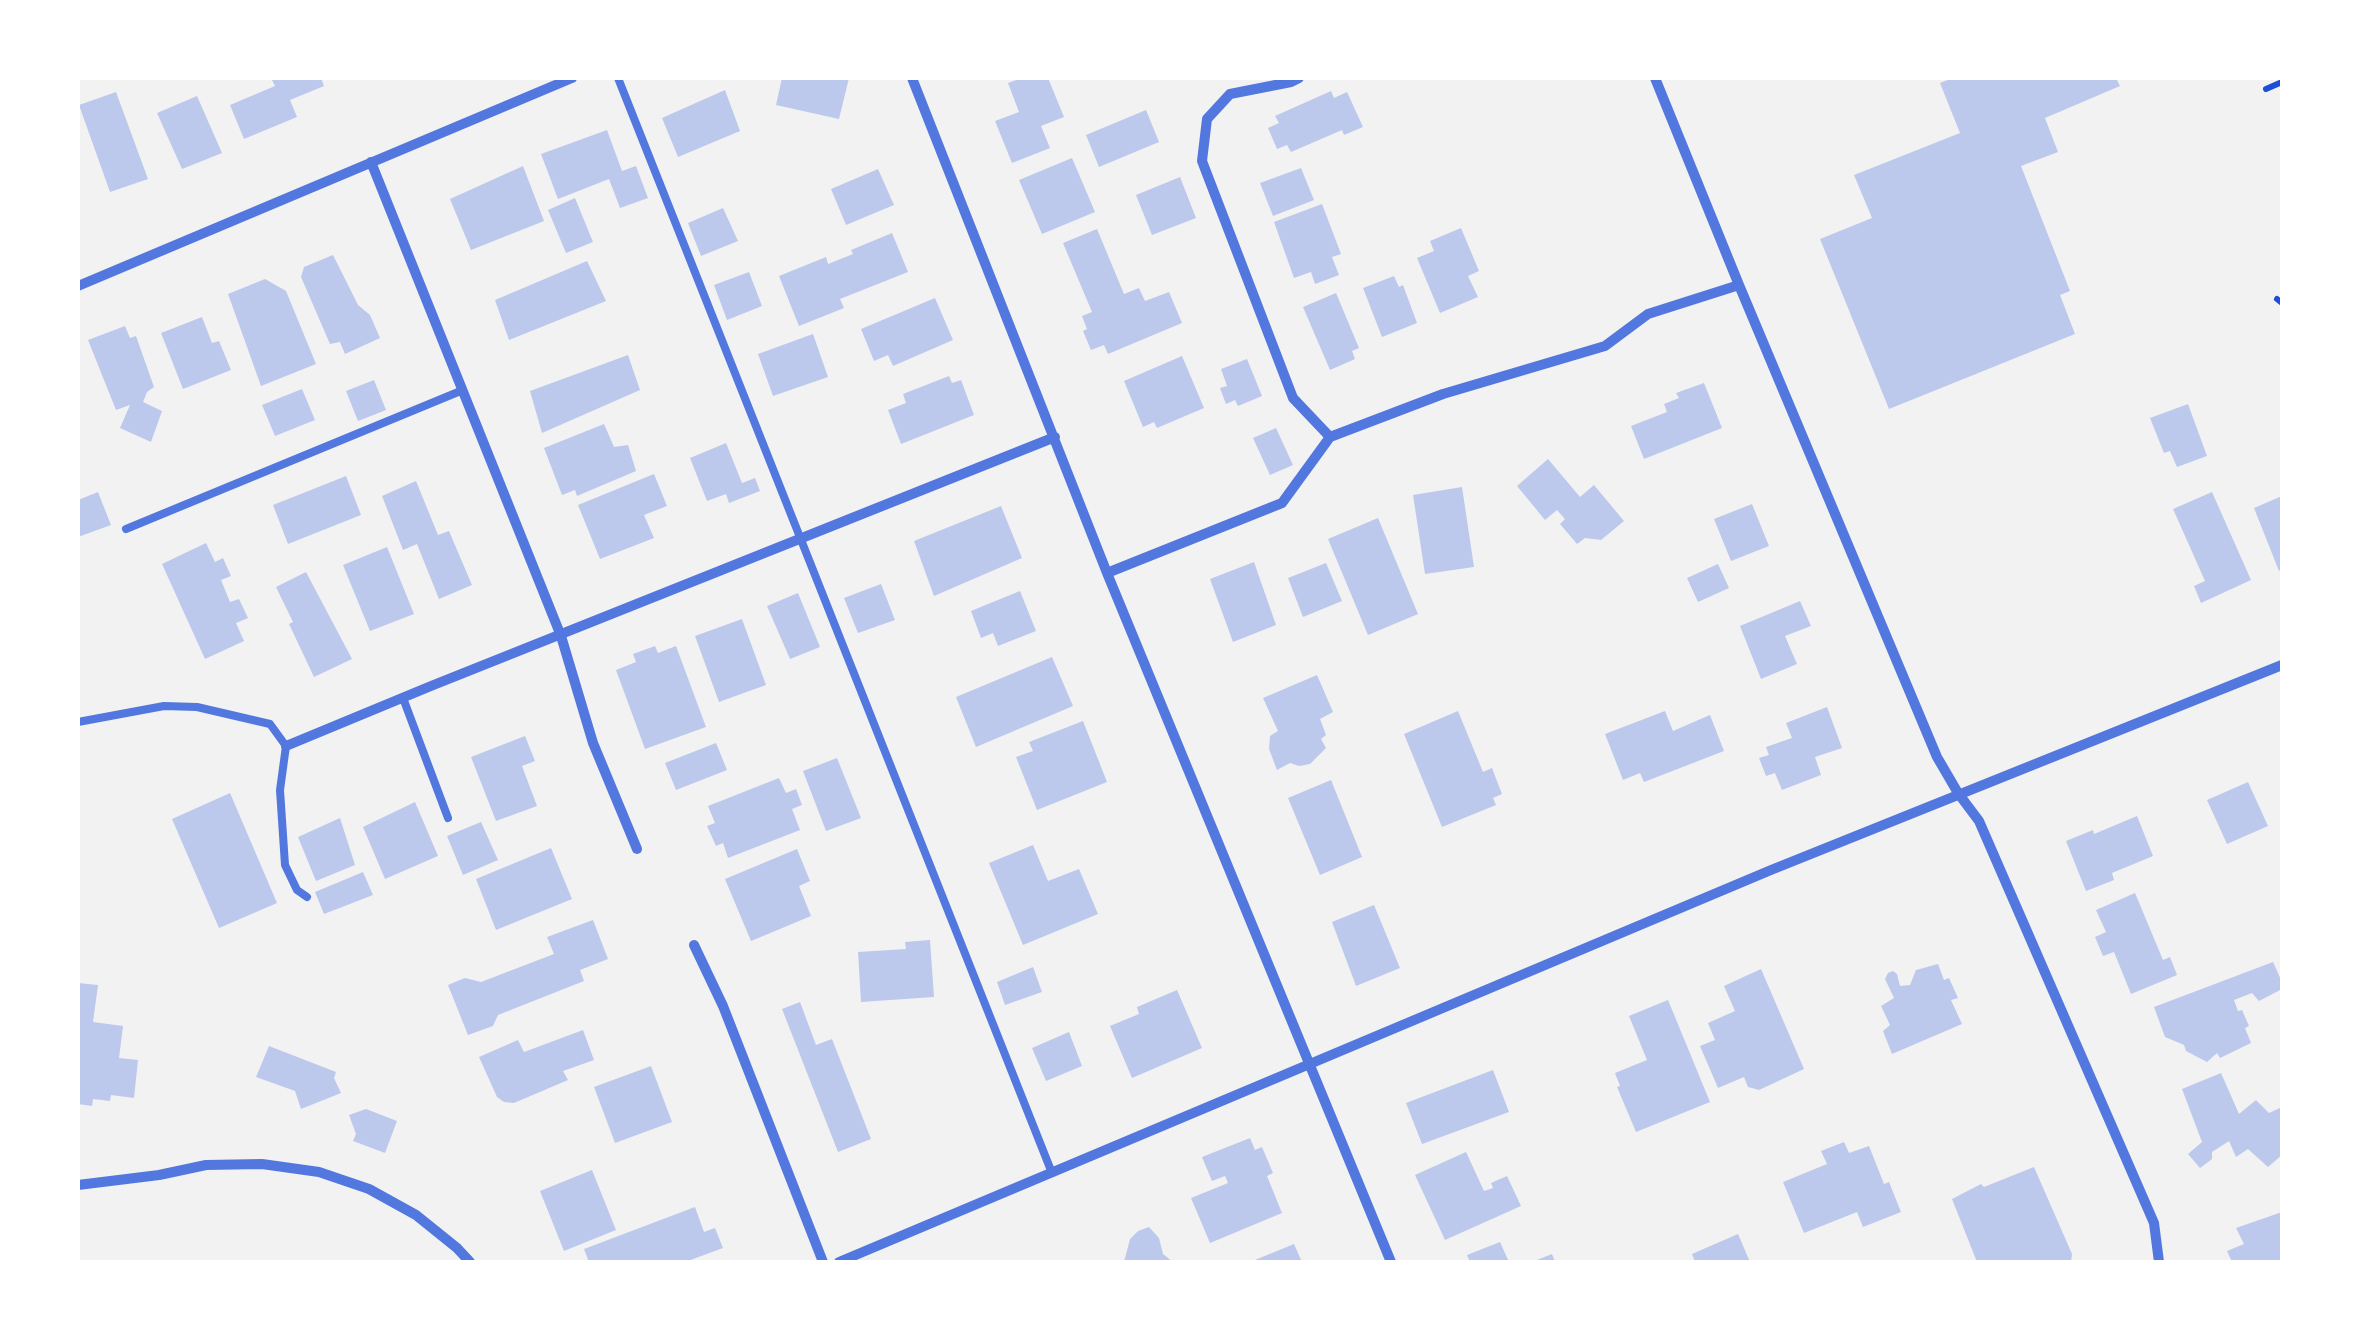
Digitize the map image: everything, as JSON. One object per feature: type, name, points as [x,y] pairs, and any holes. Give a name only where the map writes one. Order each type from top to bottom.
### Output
[{"type":"street","points":[[78,286],[572,78]]},
{"type":"street","points":[[912,78],[1107,573],[1391,1262]]},
{"type":"street","points":[[1299,78],[1230,94],[1208,119],[1202,161],[1293,398],[1330,437]]},
{"type":"street","points":[[1655,78],[1937,756],[1979,821],[2154,1223],[2159,1262]]},
{"type":"street","points":[[371,162],[561,636],[593,743],[636,849]]},
{"type":"street","points":[[1107,573],[1282,503],[1330,437],[1443,394],[1605,346],[1648,314],[1739,285]]},
{"type":"street","points":[[286,746],[1055,437]]},
{"type":"street","points":[[839,1262],[1958,793],[2282,665]]},
{"type":"street","points":[[694,945],[723,1006],[823,1262]]},
{"type":"street","points":[[78,1185],[206,1166],[262,1164],[318,1172],[369,1189],[416,1214],[470,1262]]},
{"type":"lane","points":[[618,78],[1052,1173]]},
{"type":"lane","points":[[126,529],[463,390]]},
{"type":"lane","points":[[403,698],[448,818]]},
{"type":"lane","points":[[78,722],[164,706],[197,707],[270,724],[286,746],[280,790],[285,865],[298,890],[307,897]]},
{"type":"path","points":[[2266,89],[2282,82]]},
{"type":"building","points":[[271,78],[321,78],[324,86],[290,100],[297,117],[244,139],[230,105],[275,86]]},
{"type":"building","points":[[782,78],[849,78],[839,119],[776,105]]},
{"type":"building","points":[[1022,78],[1048,78],[1064,117],[1041,126],[1050,148],[1012,163],[995,121],[1019,112],[1008,83]]},
{"type":"building","points":[[1953,78],[2116,78],[2120,86],[2045,118],[2058,152],[2021,166],[2070,291],[2060,295],[2075,334],[1889,409],[1820,239],[1872,218],[1854,175],[1960,133],[1940,83]]},
{"type":"building","points":[[725,90],[740,131],[678,157],[662,118]]},
{"type":"building","points":[[1331,91],[1334,98],[1347,92],[1363,127],[1344,135],[1342,130],[1291,152],[1287,145],[1277,149],[1268,128],[1279,123],[1275,116]]},
{"type":"building","points":[[116,92],[148,179],[110,192],[79,105]]},
{"type":"building","points":[[197,96],[222,153],[182,169],[157,113]]},
{"type":"building","points":[[1146,110],[1159,142],[1099,167],[1086,135]]},
{"type":"building","points":[[607,130],[622,171],[636,166],[648,198],[620,208],[609,179],[558,199],[541,154]]},
{"type":"building","points":[[1072,158],[1095,212],[1042,234],[1019,180]]},
{"type":"building","points":[[523,166],[544,221],[471,250],[450,199]]},
{"type":"building","points":[[1301,168],[1314,200],[1273,216],[1260,183]]},
{"type":"building","points":[[878,169],[894,205],[846,225],[831,189]]},
{"type":"building","points":[[1180,177],[1196,218],[1152,235],[1136,195]]},
{"type":"building","points":[[575,198],[593,242],[566,253],[548,210]]},
{"type":"building","points":[[1322,204],[1341,254],[1332,257],[1339,275],[1315,284],[1311,272],[1294,278],[1274,222]]},
{"type":"building","points":[[723,208],[738,241],[701,256],[688,223]]},
{"type":"building","points":[[1461,228],[1479,271],[1468,276],[1478,297],[1440,313],[1417,258],[1434,251],[1430,241]]},
{"type":"building","points":[[1097,229],[1124,294],[1139,288],[1145,301],[1169,292],[1182,323],[1108,354],[1104,345],[1091,350],[1082,316],[1092,312],[1063,243]]},
{"type":"building","points":[[892,233],[908,272],[840,299],[844,308],[799,326],[779,276],[826,257],[828,264]]},
{"type":"building","points":[[333,255],[380,338],[345,354],[340,342],[330,344],[301,277],[304,267]]},
{"type":"building","points":[[587,261],[606,301],[509,340],[495,300]]},
{"type":"building","points":[[749,272],[762,306],[727,320],[714,285]]},
{"type":"building","points":[[1394,276],[1399,287],[1403,285],[1417,323],[1382,337],[1363,288]]},
{"type":"building","points":[[265,279],[286,291],[316,364],[261,386],[228,294]]},
{"type":"building","points":[[1336,293],[1359,348],[1352,351],[1355,359],[1330,370],[1303,307]]},
{"type":"building","points":[[935,298],[953,340],[893,366],[888,355],[874,361],[861,329]]},
{"type":"building","points":[[202,317],[212,343],[219,341],[231,370],[183,389],[161,333]]},
{"type":"building","points":[[125,326],[130,338],[136,336],[154,387],[143,402],[162,411],[151,442],[120,428],[130,405],[116,410],[88,340]]},
{"type":"building","points":[[813,334],[828,377],[773,396],[758,354]]},
{"type":"building","points":[[628,355],[640,390],[542,433],[530,391]]},
{"type":"building","points":[[1182,356],[1204,408],[1157,428],[1154,422],[1143,427],[1124,381]]},
{"type":"building","points":[[1247,359],[1262,396],[1238,406],[1235,400],[1226,404],[1220,388],[1227,386],[1221,369]]},
{"type":"building","points":[[949,376],[952,383],[961,380],[974,415],[901,444],[888,410],[906,403],[903,394]]},
{"type":"building","points":[[374,380],[386,410],[358,421],[346,391]]},
{"type":"building","points":[[1704,383],[1722,428],[1644,459],[1631,426],[1667,412],[1664,404],[1679,398],[1676,393]]},
{"type":"building","points":[[302,389],[315,420],[275,436],[262,405]]},
{"type":"building","points":[[2188,404],[2207,456],[2177,467],[2170,451],[2164,453],[2150,418]]},
{"type":"building","points":[[604,424],[614,447],[628,445],[636,471],[577,496],[575,490],[562,495],[544,448]]},
{"type":"building","points":[[1276,428],[1293,465],[1270,475],[1253,438]]},
{"type":"building","points":[[726,443],[742,483],[755,478],[760,491],[729,503],[726,494],[707,501],[690,458]]},
{"type":"building","points":[[1548,459],[1580,497],[1594,485],[1624,521],[1601,540],[1585,538],[1577,544],[1560,524],[1565,519],[1557,510],[1545,520],[1517,486]]},
{"type":"building","points":[[654,474],[667,506],[644,515],[654,538],[600,559],[578,505]]},
{"type":"building","points":[[346,476],[361,515],[288,544],[273,505]]},
{"type":"building","points":[[416,481],[438,535],[449,531],[472,585],[439,599],[417,544],[403,550],[382,496]]},
{"type":"building","points":[[1462,487],[1474,567],[1425,574],[1413,495]]},
{"type":"building","points":[[98,492],[111,525],[78,537],[78,500]]},
{"type":"building","points":[[2212,492],[2251,580],[2201,603],[2194,586],[2205,581],[2173,509]]},
{"type":"building","points":[[2282,496],[2282,569],[2279,571],[2254,508]]},
{"type":"building","points":[[1752,504],[1769,546],[1731,561],[1714,519]]},
{"type":"building","points":[[1001,506],[1022,558],[934,596],[914,541]]},
{"type":"building","points":[[1378,518],[1418,614],[1368,635],[1328,539]]},
{"type":"building","points":[[206,543],[215,562],[223,558],[231,576],[221,580],[230,602],[239,599],[248,618],[236,623],[244,641],[205,659],[162,564]]},
{"type":"building","points":[[387,547],[414,614],[370,631],[343,565]]},
{"type":"building","points":[[1254,562],[1276,625],[1233,642],[1210,579]]},
{"type":"building","points":[[1326,563],[1342,601],[1303,617],[1288,578]]},
{"type":"building","points":[[1718,564],[1729,588],[1698,602],[1687,578]]},
{"type":"building","points":[[306,572],[352,659],[314,677],[276,587]]},
{"type":"building","points":[[881,584],[895,620],[858,633],[844,598]]},
{"type":"building","points":[[1020,591],[1036,631],[998,646],[993,633],[981,638],[971,611]]},
{"type":"building","points":[[798,593],[820,647],[790,659],[767,606]]},
{"type":"building","points":[[1800,601],[1811,626],[1785,636],[1797,664],[1761,679],[1740,626]]},
{"type":"building","points":[[742,619],[766,685],[719,702],[695,636]]},
{"type":"building","points":[[655,646],[658,653],[676,646],[706,727],[645,749],[616,670],[636,662],[633,654]]},
{"type":"building","points":[[1052,657],[1073,706],[976,747],[956,697]]},
{"type":"building","points":[[1317,675],[1333,712],[1320,719],[1326,735],[1321,739],[1326,748],[1310,764],[1290,763],[1277,770],[1269,749],[1270,736],[1278,731],[1263,698]]},
{"type":"building","points":[[1827,707],[1842,748],[1815,757],[1821,775],[1782,790],[1775,773],[1766,776],[1759,758],[1769,755],[1766,747],[1792,738],[1786,723]]},
{"type":"building","points":[[1458,711],[1483,772],[1492,768],[1502,794],[1493,798],[1496,805],[1442,827],[1404,734]]},
{"type":"building","points":[[1665,711],[1673,731],[1710,715],[1724,751],[1644,782],[1640,773],[1623,780],[1605,734]]},
{"type":"building","points":[[1083,721],[1107,782],[1037,810],[1016,757],[1033,751],[1029,742]]},
{"type":"building","points":[[525,736],[535,761],[522,766],[537,806],[496,821],[471,757]]},
{"type":"building","points":[[716,743],[727,770],[676,790],[665,763]]},
{"type":"building","points":[[837,758],[861,818],[826,831],[803,771]]},
{"type":"building","points":[[779,778],[786,793],[796,789],[802,805],[792,809],[800,830],[728,858],[723,843],[716,846],[707,826],[715,823],[708,806]]},
{"type":"building","points":[[1331,780],[1362,857],[1320,875],[1288,798]]},
{"type":"building","points":[[2248,782],[2268,826],[2227,844],[2207,800]]},
{"type":"building","points":[[230,793],[277,903],[219,928],[172,819]]},
{"type":"building","points":[[415,802],[438,856],[385,879],[363,827]]},
{"type":"building","points":[[2137,816],[2153,856],[2112,873],[2114,880],[2086,891],[2066,841]]},
{"type":"building","points":[[340,818],[355,865],[316,881],[298,837]]},
{"type":"building","points":[[481,822],[498,860],[463,875],[447,836]]},
{"type":"building","points":[[1033,845],[1048,881],[1079,869],[1098,914],[1023,945],[989,863]]},
{"type":"building","points":[[551,848],[572,899],[496,930],[476,879]]},
{"type":"building","points":[[797,849],[810,881],[799,886],[811,916],[751,941],[725,879]]},
{"type":"building","points":[[363,872],[373,895],[324,914],[315,892]]},
{"type":"building","points":[[2135,893],[2163,960],[2170,957],[2177,975],[2131,994],[2114,952],[2103,956],[2095,937],[2106,932],[2096,910]]},
{"type":"building","points":[[1374,905],[1400,968],[1356,986],[1332,922]]},
{"type":"building","points":[[593,920],[608,959],[580,970],[584,981],[498,1015],[493,1026],[468,1035],[448,985],[465,978],[481,982],[554,954],[547,937]]},
{"type":"building","points":[[930,940],[934,997],[861,1002],[858,952],[906,949],[905,942]]},
{"type":"building","points":[[2273,962],[2282,989],[2259,1001],[2252,993],[2234,1000],[2249,1026],[2245,1028],[2251,1043],[2220,1058],[2217,1053],[2207,1062],[2165,1037],[2154,1007]]},
{"type":"building","points":[[1938,964],[1958,998],[1951,1000],[1962,1024],[1892,1054],[1883,1031],[1890,1025],[1881,1006],[1894,998],[1885,979],[1888,973],[1897,974],[1900,986],[1910,985],[1916,970]]},
{"type":"building","points":[[1033,967],[1042,992],[1005,1005],[997,982]]},
{"type":"building","points":[[1761,969],[1804,1069],[1759,1090],[1748,1087],[1744,1077],[1718,1088],[1700,1046],[1715,1040],[1708,1023],[1735,1011],[1724,986]]},
{"type":"building","points":[[78,983],[98,985],[93,1022],[123,1026],[119,1058],[138,1060],[134,1098],[111,1095],[110,1101],[93,1099],[92,1106],[78,1104]]},
{"type":"building","points":[[1177,990],[1202,1048],[1132,1078],[1110,1026],[1139,1014],[1137,1007]]},
{"type":"building","points":[[1668,1000],[1710,1102],[1636,1132],[1615,1073],[1647,1060],[1629,1016]]},
{"type":"building","points":[[800,1002],[816,1045],[832,1039],[871,1139],[838,1152],[782,1009]]},
{"type":"building","points":[[583,1030],[594,1060],[563,1071],[568,1080],[514,1103],[497,1097],[479,1057],[518,1040],[524,1052]]},
{"type":"building","points":[[1069,1032],[1082,1066],[1046,1081],[1032,1048]]},
{"type":"building","points":[[269,1046],[336,1072],[334,1078],[341,1093],[301,1109],[295,1091],[256,1077]]},
{"type":"building","points":[[651,1066],[672,1122],[615,1143],[594,1087]]},
{"type":"building","points":[[1493,1070],[1509,1112],[1422,1144],[1406,1103]]},
{"type":"building","points":[[2221,1073],[2239,1114],[2256,1100],[2269,1113],[2282,1107],[2282,1155],[2268,1167],[2248,1149],[2236,1157],[2229,1141],[2212,1152],[2212,1159],[2200,1168],[2188,1154],[2202,1142],[2182,1089]]},
{"type":"building","points":[[366,1109],[397,1121],[385,1153],[353,1141],[356,1134],[349,1115]]},
{"type":"building","points":[[1250,1138],[1255,1150],[1262,1147],[1273,1173],[1267,1176],[1282,1213],[1210,1243],[1191,1198],[1228,1183],[1225,1176],[1212,1181],[1202,1157]]},
{"type":"building","points":[[1844,1142],[1849,1153],[1869,1146],[1884,1184],[1889,1182],[1901,1212],[1863,1227],[1857,1212],[1804,1233],[1783,1182],[1827,1164],[1821,1151]]},
{"type":"building","points":[[1466,1152],[1484,1191],[1507,1176],[1521,1206],[1445,1240],[1415,1175]]},
{"type":"building","points":[[2034,1167],[2072,1254],[2071,1262],[1977,1262],[1952,1199],[1981,1184],[1984,1187]]},
{"type":"building","points":[[592,1170],[616,1230],[564,1251],[540,1191]]},
{"type":"building","points":[[695,1207],[704,1232],[715,1228],[723,1248],[685,1262],[589,1262],[584,1249]]},
{"type":"building","points":[[2282,1212],[2282,1262],[2232,1262],[2227,1251],[2244,1244],[2236,1228]]},
{"type":"building","points":[[1149,1227],[1159,1238],[1163,1254],[1173,1262],[1124,1262],[1130,1239]]},
{"type":"building","points":[[1738,1234],[1750,1262],[1695,1262],[1692,1254]]},
{"type":"building","points":[[1500,1242],[1509,1262],[1470,1262],[1467,1255]]},
{"type":"building","points":[[1294,1244],[1302,1262],[1250,1262]]},
{"type":"building","points":[[1552,1254],[1555,1262],[1532,1262]]}]
